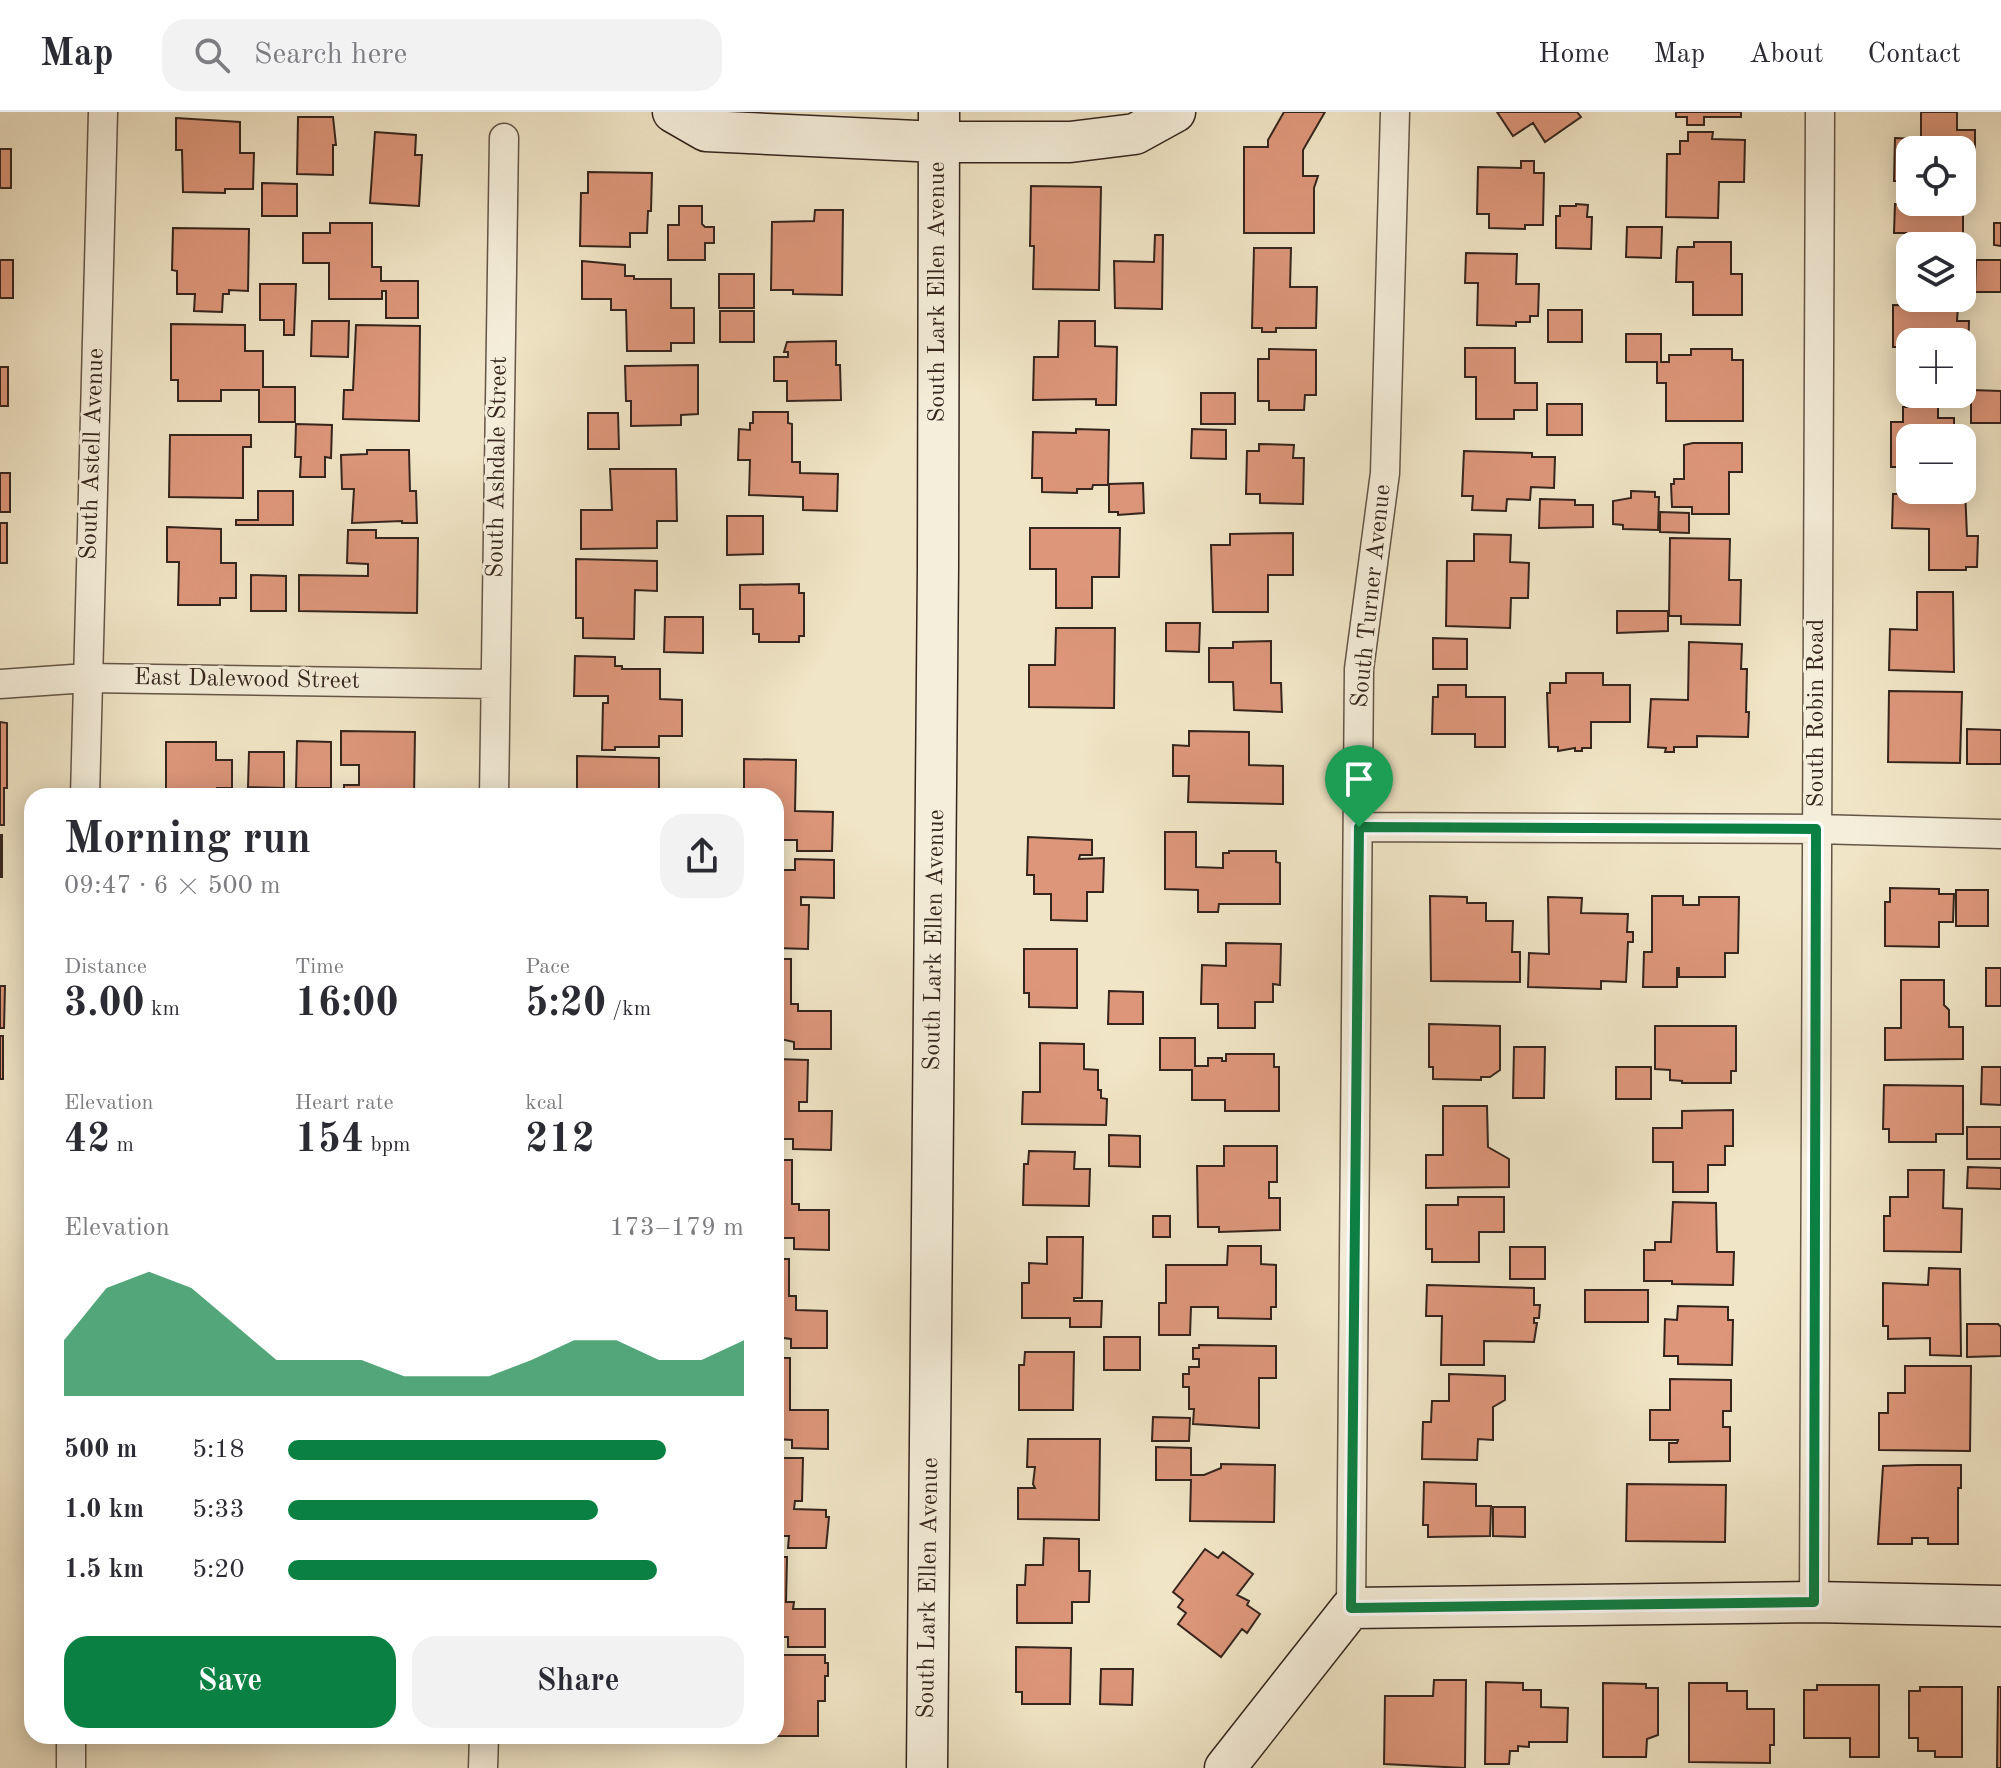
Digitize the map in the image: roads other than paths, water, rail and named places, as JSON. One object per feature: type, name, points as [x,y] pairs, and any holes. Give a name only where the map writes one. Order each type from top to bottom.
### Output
[{"type":"street","name":"South Astell Avenue","points":[[85,788],[103,112]]},
{"type":"street","points":[[673,112],[706,131],[938,127],[1070,142],[1135,134],[1175,112]]},
{"type":"street","name":"South Turner Avenue","points":[[1351,1608],[1359,669],[1385,473],[1395,112]]},
{"type":"street","name":"South Robin Road","points":[[1814,1602],[1820,112]]},
{"type":"street","name":"South Lark Ellen Avenue","points":[[927,1768],[938,582],[938,127]]},
{"type":"street","name":"South Ashdale Street","points":[[494,788],[504,138]]},
{"type":"street","name":"East Dalewood Street","points":[[0,684],[87,678],[495,684]]},
{"type":"street","points":[[1359,827],[1816,829],[2001,834]]},
{"type":"street","points":[[1225,1768],[1351,1608],[1814,1602],[2001,1606]]},
{"type":"street","points":[[71,1744],[71,1768]]},
{"type":"street","points":[[483,1768],[484,1744]]}]
